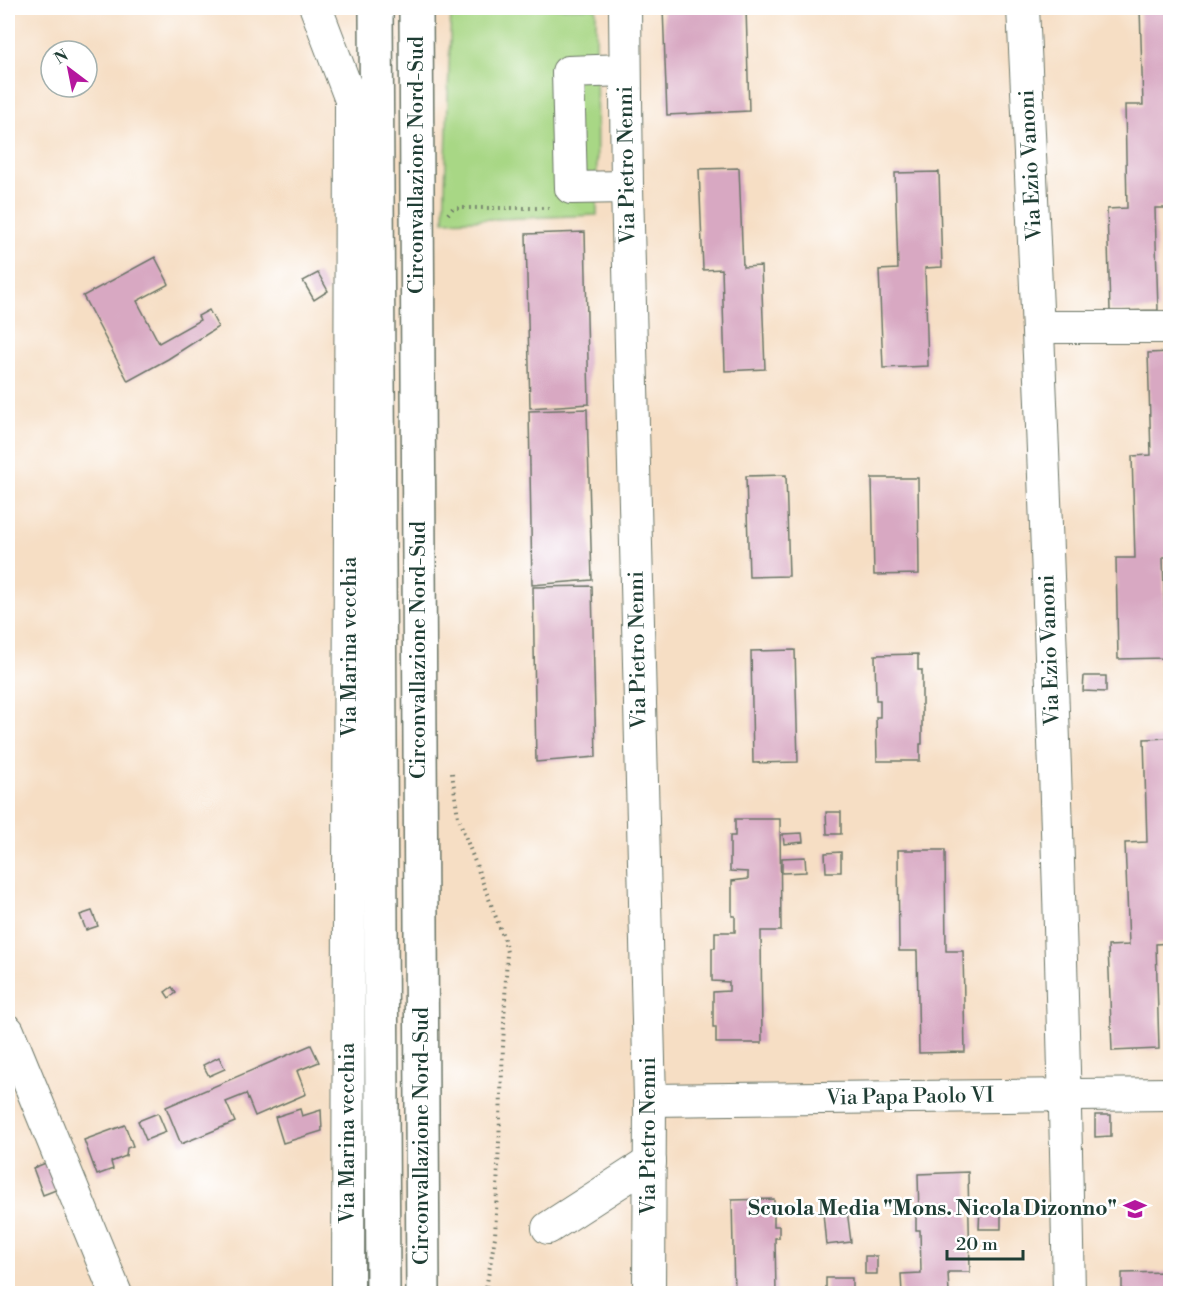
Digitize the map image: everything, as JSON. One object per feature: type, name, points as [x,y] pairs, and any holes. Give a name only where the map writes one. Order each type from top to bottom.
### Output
[{"type":"main road","name":"Circonvallazione Nord-Sud","points":[[376,8],[383,1293]]},
{"type":"main road","name":"Circonvallazione Nord-Sud","points":[[416,8],[423,1293]]},
{"type":"street","name":"Via Marina vecchia","points":[[316,8],[351,100],[348,1293]]},
{"type":"street","name":"Via Pietro Nenni","points":[[624,8],[650,1100],[649,1293]]},
{"type":"street","name":"Via Ezio Vanoni","points":[[1023,8],[1039,327],[1065,1096],[1069,1293]]},
{"type":"street","points":[[625,69],[568,72],[571,188],[627,187]]},
{"type":"street","points":[[1039,327],[1170,327]]},
{"type":"street","points":[[8,1031],[116,1293]]},
{"type":"street","name":"Via Papa Paolo VI","points":[[650,1100],[1170,1094]]},
{"type":"street","points":[[548,1228],[650,1162]]},
{"type":"path","points":[[448,216],[449,211],[453,208],[560,207]]},
{"type":"path","points":[[451,769],[458,817],[507,952],[495,1237],[485,1293]]},
{"type":"green space","points":[[451,8],[596,8],[597,215],[444,221]]},
{"type":"building","points":[[663,8],[746,8],[749,111],[667,115]]},
{"type":"building","points":[[1140,8],[1170,8],[1170,208],[1155,208],[1158,310],[1110,311],[1107,209],[1127,208],[1125,105],[1143,105]]},
{"type":"building","points":[[739,168],[743,267],[761,266],[765,369],[725,371],[722,269],[703,270],[699,169]]},
{"type":"building","points":[[939,172],[942,267],[925,268],[928,366],[883,368],[879,270],[898,269],[895,173]]},
{"type":"building","points":[[585,232],[589,404],[530,408],[526,234]]},
{"type":"building","points":[[155,257],[169,284],[137,301],[159,343],[200,320],[198,316],[209,310],[218,327],[128,381],[83,296]]},
{"type":"building","points":[[318,273],[328,291],[314,300],[303,281]]},
{"type":"building","points":[[1170,352],[1170,557],[1163,557],[1166,658],[1118,659],[1116,558],[1135,558],[1132,456],[1151,455],[1148,353]]},
{"type":"building","points":[[587,409],[592,580],[532,585],[529,411]]},
{"type":"building","points":[[786,475],[789,576],[749,577],[746,476]]},
{"type":"building","points":[[872,478],[918,478],[919,574],[874,575]]},
{"type":"building","points":[[592,586],[596,757],[536,762],[533,587]]},
{"type":"building","points":[[795,650],[798,762],[753,763],[751,651]]},
{"type":"building","points":[[918,654],[918,670],[922,670],[920,761],[877,761],[876,717],[880,717],[880,700],[876,700],[875,655]]},
{"type":"building","points":[[1084,676],[1106,676],[1106,692],[1083,691]]},
{"type":"building","points":[[1170,738],[1170,943],[1156,944],[1159,1049],[1112,1051],[1108,946],[1129,945],[1125,843],[1147,842],[1144,739]]},
{"type":"building","points":[[826,812],[841,812],[841,834],[827,834]]},
{"type":"building","points":[[735,819],[780,819],[781,931],[761,931],[762,1043],[716,1043],[716,1027],[713,1027],[713,992],[729,991],[729,982],[712,981],[712,948],[715,948],[715,932],[735,932],[735,916],[732,916],[732,881],[748,879],[748,872],[730,871],[730,836],[735,836]]},
{"type":"building","points":[[802,833],[803,842],[784,844],[783,834]]},
{"type":"building","points":[[898,850],[945,850],[946,951],[963,951],[965,1052],[919,1053],[917,951],[899,951]]},
{"type":"building","points":[[841,852],[841,872],[826,872],[825,853]]},
{"type":"building","points":[[805,857],[806,872],[782,873],[782,858]]},
{"type":"building","points":[[92,911],[98,926],[86,930],[80,915]]},
{"type":"building","points":[[172,987],[176,993],[169,998],[165,992]]},
{"type":"building","points":[[311,1045],[319,1062],[297,1071],[306,1094],[255,1116],[246,1094],[226,1102],[235,1122],[181,1144],[166,1107]]},
{"type":"building","points":[[219,1057],[225,1069],[209,1076],[203,1065]]},
{"type":"building","points":[[300,1109],[302,1116],[321,1110],[322,1131],[283,1143],[275,1117]]},
{"type":"building","points":[[158,1113],[166,1132],[146,1140],[138,1121]]},
{"type":"building","points":[[1095,1115],[1111,1115],[1111,1136],[1095,1137]]},
{"type":"building","points":[[125,1125],[133,1146],[127,1148],[126,1156],[111,1162],[113,1169],[97,1175],[84,1140]]},
{"type":"building","points":[[56,1159],[61,1188],[43,1195],[33,1168]]},
{"type":"building","points":[[968,1172],[970,1272],[948,1272],[949,1294],[902,1294],[901,1274],[921,1273],[920,1230],[916,1230],[916,1216],[919,1216],[918,1174]]},
{"type":"building","points":[[774,1199],[774,1226],[779,1226],[779,1238],[775,1238],[776,1294],[734,1294],[732,1200]]},
{"type":"building","points":[[980,1206],[1001,1206],[1001,1229],[979,1229]]},
{"type":"building","points":[[847,1210],[851,1242],[826,1245],[823,1213]]},
{"type":"building","points":[[865,1256],[877,1256],[877,1274],[865,1274]]},
{"type":"building","points":[[1170,1272],[1170,1294],[1122,1294],[1122,1273]]},
{"type":"building","points":[[826,1278],[852,1278],[852,1293],[826,1293]]},
{"type":"place","name":"Scuola Media \"Mons. Nicola Dizonno\"","points":[[1135,1209]]}]
